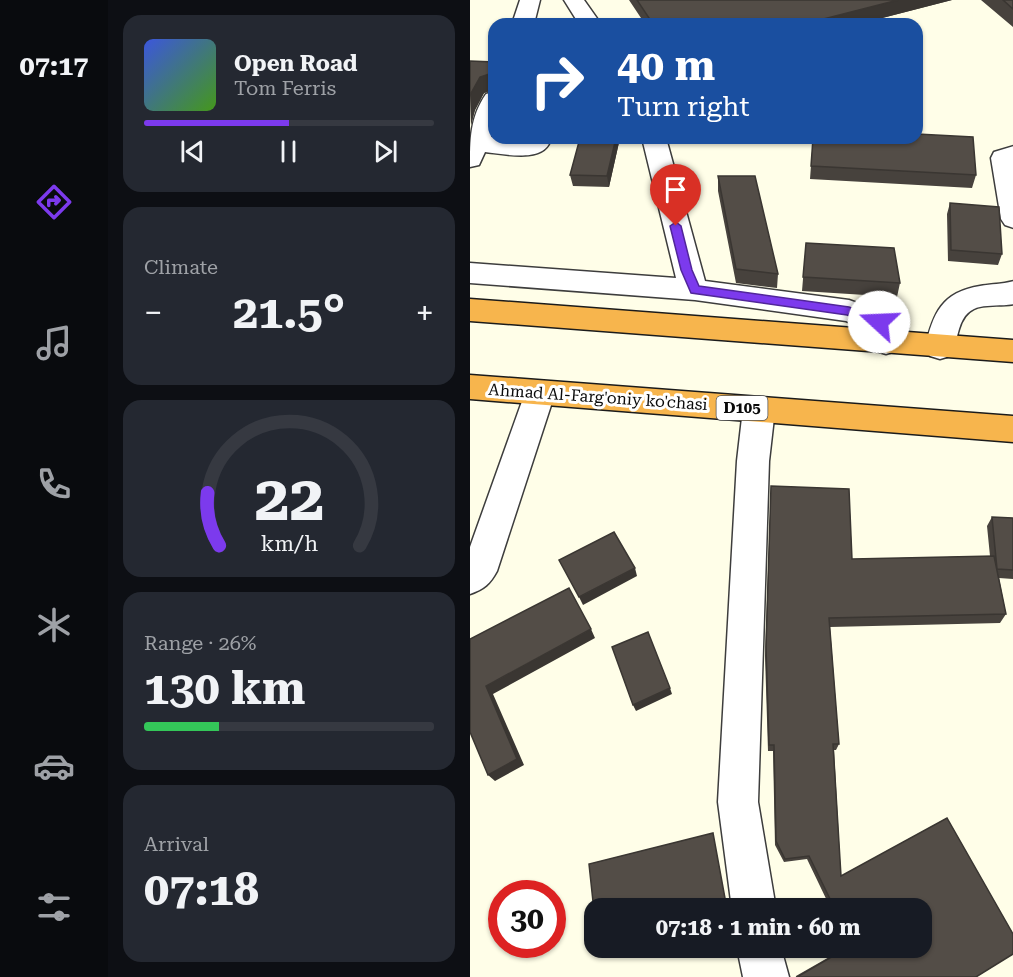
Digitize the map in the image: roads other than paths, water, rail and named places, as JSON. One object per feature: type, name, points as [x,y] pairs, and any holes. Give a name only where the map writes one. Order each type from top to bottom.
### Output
[{"type":"highway","points":[[470,310],[940,348],[1013,351]]},
{"type":"highway","name":"Ahmad Al-Farg'oniy ko'chasi","points":[[470,387],[1013,429]]},
{"type":"street","points":[[525,18],[530,0]]},
{"type":"street","points":[[574,0],[586,18]]},
{"type":"street","points":[[488,114],[473,152],[527,148],[536,144]]},
{"type":"street","points":[[656,144],[687,270],[695,290]]},
{"type":"street","points":[[1013,154],[1003,158],[1013,219]]},
{"type":"street","points":[[470,273],[695,290],[849,311],[894,328],[886,343]]},
{"type":"street","points":[[940,348],[944,325],[953,306],[977,294],[1013,293]]},
{"type":"street","points":[[470,578],[479,571],[540,393]]},
{"type":"street","points":[[752,898],[738,802],[753,461],[759,409]]},
{"type":"street","points":[[762,958],[766,977]]}]
